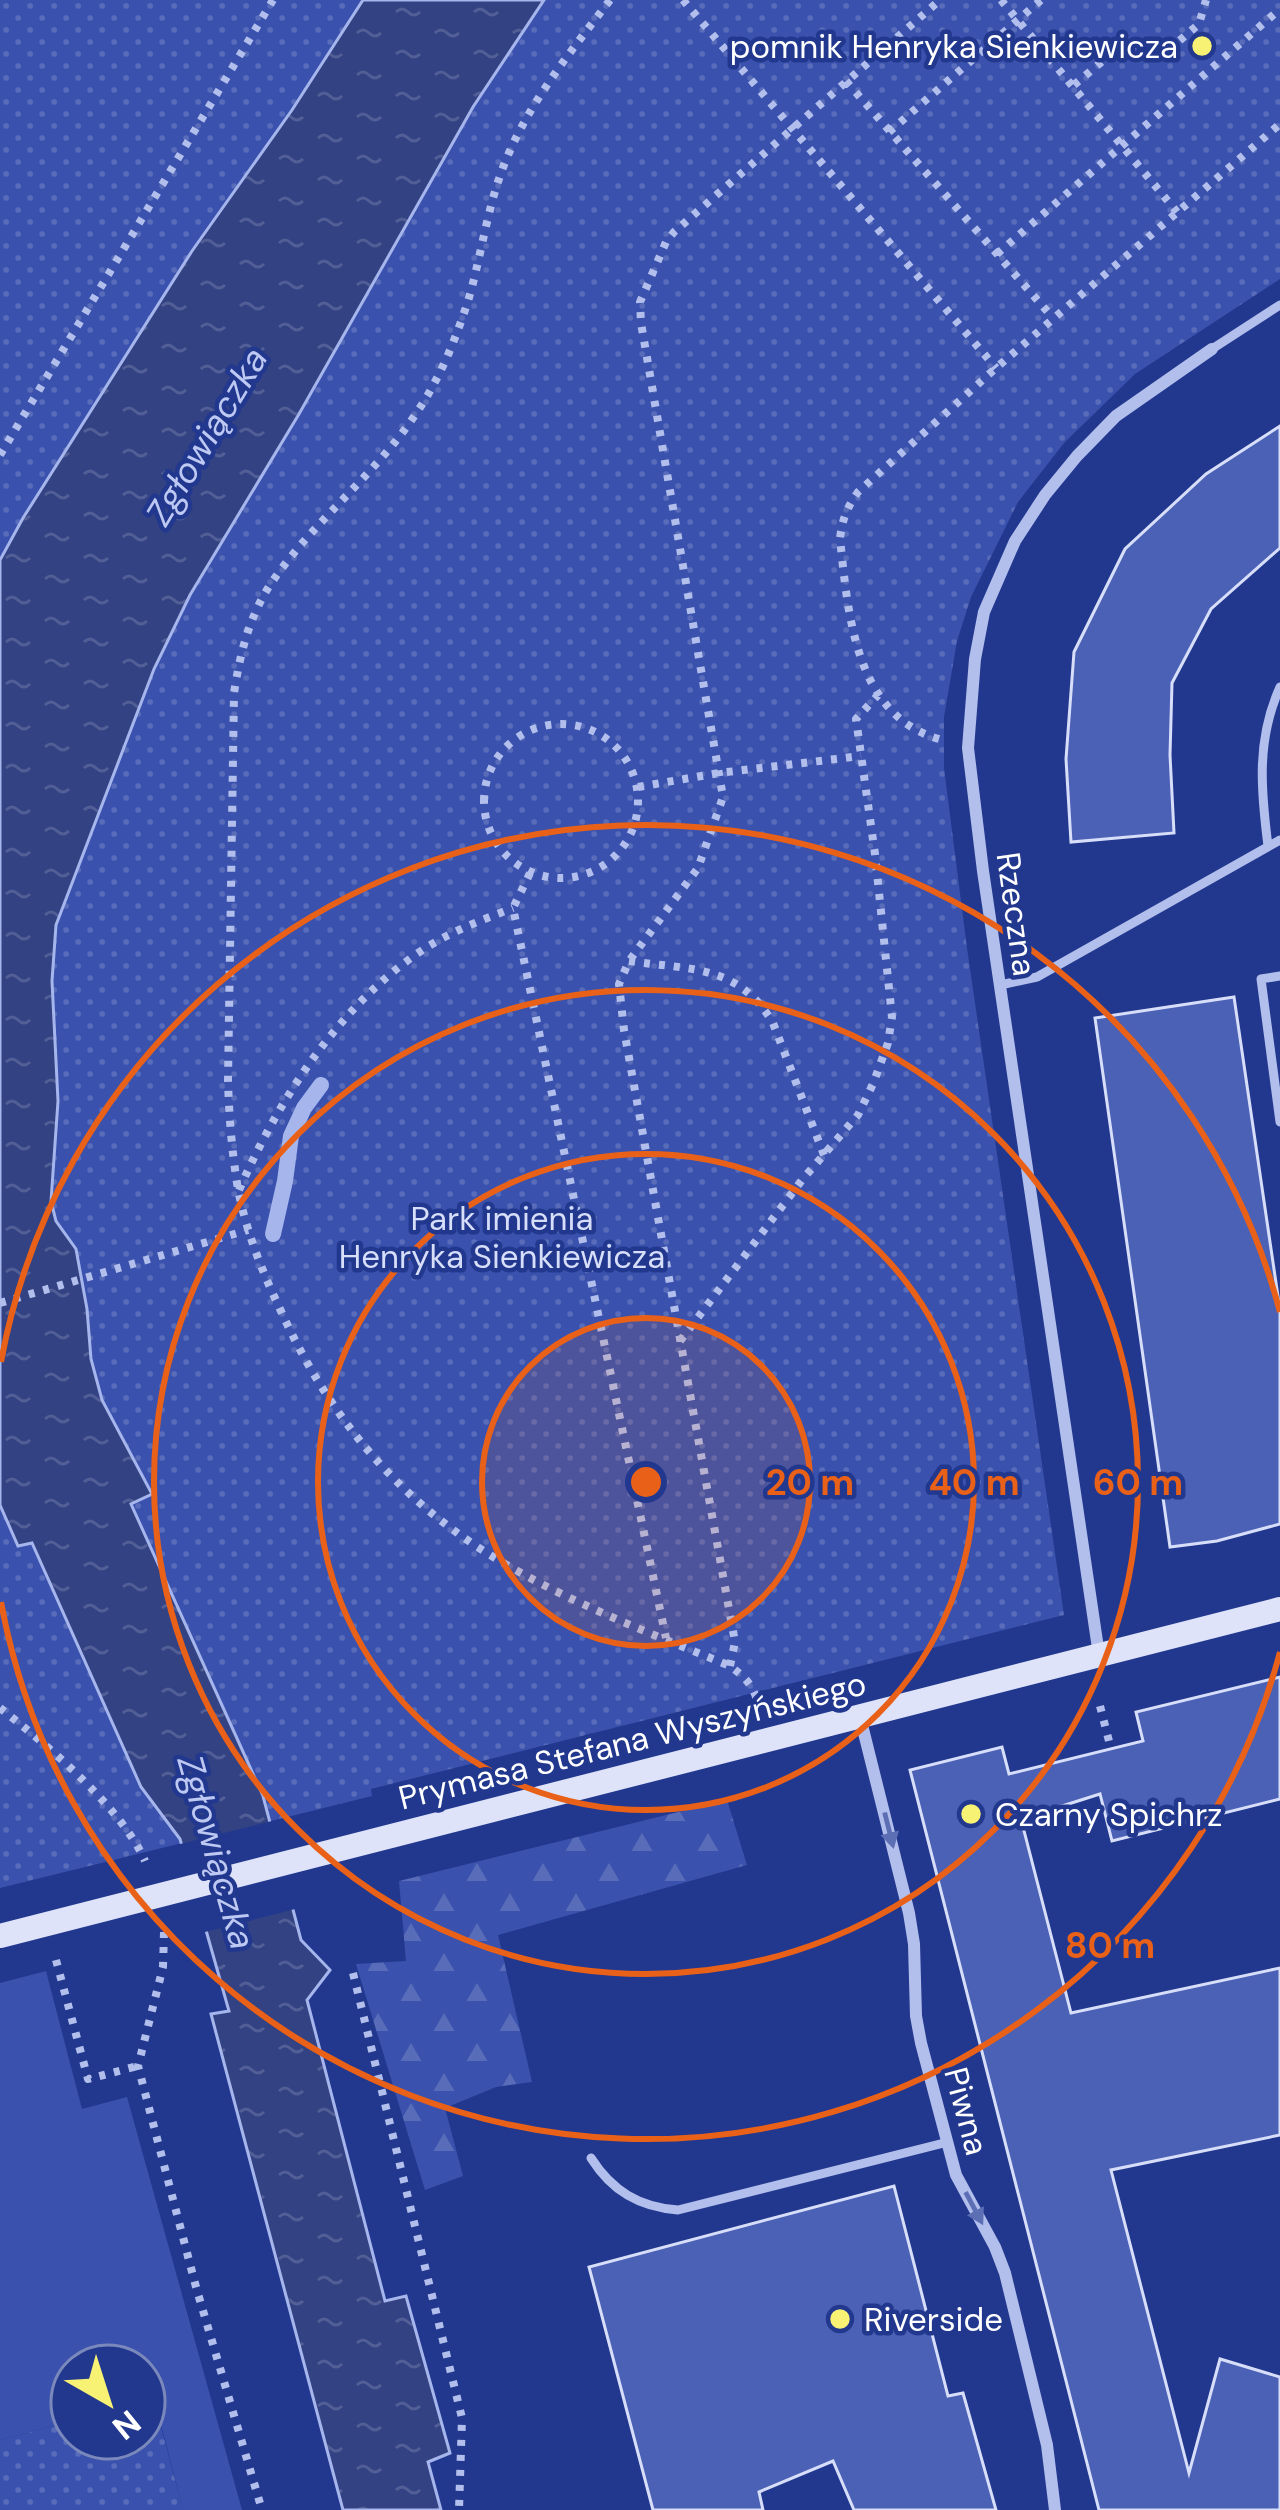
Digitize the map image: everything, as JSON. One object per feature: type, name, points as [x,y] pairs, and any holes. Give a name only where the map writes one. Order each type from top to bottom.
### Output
[{"type":"main road","name":"Prymasa Stefana Wyszyńskiego","points":[[0,1936],[1280,1609]]},
{"type":"street","name":"Rzeczna","points":[[1099,1655],[968,748],[975,659],[984,612],[1016,542],[1046,495],[1116,416],[1212,350]]},
{"type":"street","name":"Piwna","points":[[860,1717],[910,1913],[916,2016],[956,2175],[1004,2273],[1047,2445],[1055,2510]]},
{"type":"lane","name":"Rzeczna","points":[[1212,350],[1280,305]]},
{"type":"lane","points":[[1268,846],[1260,782],[1264,736],[1280,688]]},
{"type":"lane","points":[[1000,985],[1037,977],[1280,840]]},
{"type":"lane","points":[[1280,976],[1261,979],[1280,1122]]},
{"type":"lane","points":[[591,2158],[622,2193],[652,2208],[678,2210],[947,2142]]},
{"type":"path","points":[[0,455],[273,0]]},
{"type":"path","points":[[610,0],[534,107],[506,160],[469,297],[423,404],[398,440],[272,582],[241,650],[234,693],[230,1135],[248,1229],[271,1291],[319,1387],[367,1451],[455,1532],[500,1560],[563,1593],[730,1666],[754,1690],[769,1740]]},
{"type":"path","points":[[683,0],[996,368]]},
{"type":"path","points":[[730,1666],[735,1642],[619,984],[629,962],[698,868],[723,797],[640,302],[674,232],[940,0]]},
{"type":"path","points":[[1001,0],[1178,212]]},
{"type":"path","points":[[889,132],[1041,0]]},
{"type":"path","points":[[1074,86],[1118,48],[1179,41],[1199,24],[1207,0]]},
{"type":"path","points":[[997,254],[1280,9]]},
{"type":"path","points":[[845,81],[1053,318]]},
{"type":"path","points":[[968,748],[927,736],[897,716],[861,665],[839,539],[842,520],[858,492],[1280,124]]},
{"type":"path","points":[[680,1341],[858,1115],[887,1043],[892,1017],[856,718],[878,695]]},
{"type":"path","points":[[573,723],[603,735],[626,757],[638,787],[638,815],[628,841],[610,862],[584,875],[557,879],[530,872],[503,854],[487,826],[482,795],[491,764],[513,740],[541,725],[573,723]]},
{"type":"path","points":[[638,787],[861,756]]},
{"type":"path","points":[[530,872],[513,908],[666,1639]]},
{"type":"path","points":[[239,1191],[304,1071],[348,1016],[383,980],[423,950],[513,908]]},
{"type":"path","points":[[629,962],[710,973],[748,989],[773,1023],[824,1155]]},
{"type":"path","points":[[0,1303],[248,1229]]},
{"type":"path","points":[[1100,1706],[1111,1749]]},
{"type":"path","points":[[56,1958],[88,2079],[138,2066],[202,2310],[262,2510]]},
{"type":"path","points":[[353,1972],[462,2418],[459,2510]]},
{"type":"green space","name":"Park imienia Henryka Sienkiewicza","points":[[0,0],[1280,0],[1280,279],[1135,374],[1064,443],[1018,502],[971,597],[957,641],[944,717],[944,768],[967,948],[1064,1615],[371,1789],[372,1796],[0,1888]]},
{"type":"green space","points":[[727,1800],[747,1865],[498,1935],[532,2082],[496,2087],[445,2108],[463,2176],[425,2190],[356,1964],[406,1961],[399,1881]]},
{"type":"green space","points":[[46,1971],[82,2109],[127,2097],[242,2510],[183,2510],[168,2452],[168,2342],[48,2342],[48,2427],[0,2440],[0,1983]]},
{"type":"green space","points":[[48,2427],[48,2462],[168,2462],[168,2453],[183,2510],[0,2510],[0,2440]]},
{"type":"water","name":"Zgłowiączka","points":[[363,0],[544,0],[473,107],[190,595],[154,669],[56,925],[52,981],[58,1101],[51,1201],[56,1221],[76,1249],[91,1359],[102,1400],[152,1494],[131,1504],[263,1796],[301,1940],[330,1970],[307,2000],[385,2301],[406,2296],[450,2453],[428,2462],[441,2510],[343,2510],[211,2014],[229,2011],[180,1839],[141,1787],[32,1543],[18,1546],[0,1505],[0,560],[192,251]]},
{"type":"pier","points":[[276,1820],[299,1908],[201,1933],[176,1845]]},
{"type":"building","points":[[1280,426],[1280,548],[1211,609],[1172,683],[1174,833],[1071,842],[1066,759],[1074,652],[1125,549],[1206,474]]},
{"type":"building","points":[[1234,997],[1280,1310],[1280,1524],[1217,1541],[1170,1547],[1095,1018]]},
{"type":"building","points":[[1280,1677],[1280,1799],[1112,1841],[1100,1794],[1021,1819],[1071,2013],[1280,1968],[1280,2135],[1111,2170],[1189,2473],[1220,2359],[1280,2377],[1280,2510],[1099,2510],[910,1770],[1002,1747],[1009,1774],[1143,1741],[1136,1712]]},
{"type":"building","points":[[894,2186],[948,2396],[963,2393],[996,2510],[854,2510],[833,2461],[759,2492],[763,2510],[653,2510],[589,2267]]},
{"type":"waterway","points":[[273,1234],[291,1136],[321,1085]]},
{"type":"place","name":"pomnik Henryka Sienkiewicza","points":[[1202,46]]},
{"type":"place","name":"Czarny Spichrz","points":[[971,1814]]},
{"type":"place","name":"Riverside","points":[[840,2319]]}]
